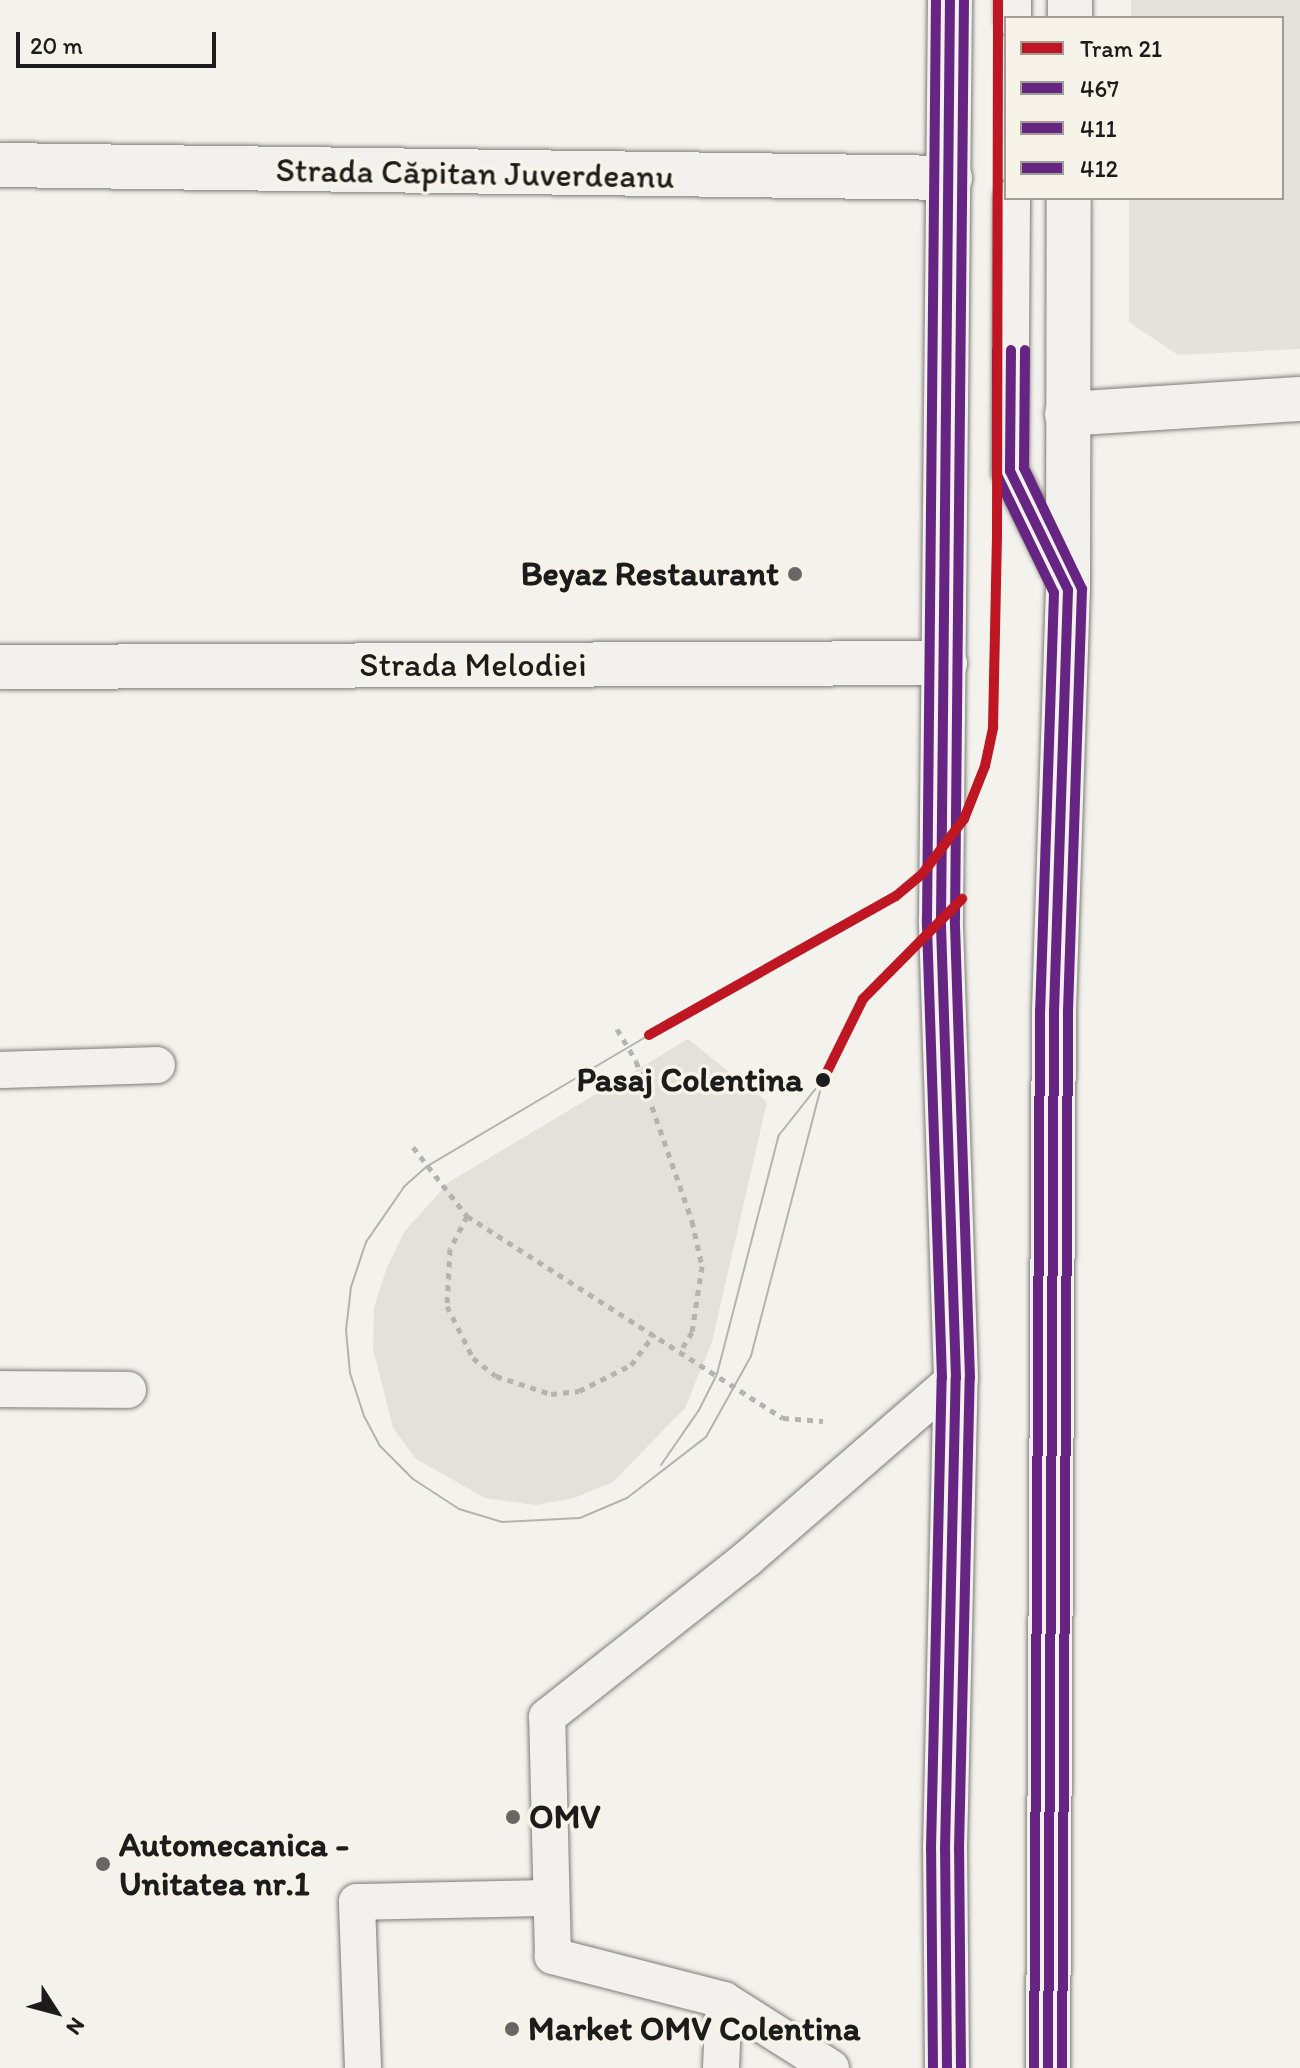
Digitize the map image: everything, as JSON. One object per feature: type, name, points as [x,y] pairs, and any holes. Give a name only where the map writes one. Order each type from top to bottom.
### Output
[{"type":"main road","points":[[947,2068],[945,1849],[956,1378],[941,919],[950,0]]},
{"type":"main road","name":"Strada Căpitan Juverdeanu","points":[[0,165],[950,178]]},
{"type":"main road","points":[[1048,2068],[1054,1010],[1068,590],[1069,200]]},
{"type":"main road","points":[[1067,414],[1300,399]]},
{"type":"main road","name":"Strada Melodiei","points":[[0,667],[945,663]]},
{"type":"lane","points":[[1012,200],[1010,471],[1068,590]]},
{"type":"lane","points":[[0,1070],[157,1065]]},
{"type":"lane","points":[[831,2068],[724,2000],[553,1956],[547,1717],[748,1558],[956,1378]]},
{"type":"lane","points":[[0,1389],[128,1390]]},
{"type":"lane","points":[[363,2068],[357,1902],[551,1898]]},
{"type":"lane","points":[[721,2068],[724,2000]]},
{"type":"path","points":[[617,1029],[641,1075],[692,1221],[702,1266],[692,1332],[681,1350]]},
{"type":"path","points":[[413,1147],[467,1216],[783,1418],[829,1421]]},
{"type":"path","points":[[467,1216],[450,1249],[447,1306],[473,1358],[496,1376],[551,1394],[579,1391],[631,1365],[654,1334]]},
{"type":"shaded area","points":[[1131,0],[1300,0],[1300,349],[1178,355],[1129,322],[1129,200],[1284,200],[1284,16],[1131,16]]},
{"type":"shaded area","points":[[688,1039],[767,1102],[712,1342],[685,1408],[613,1482],[574,1498],[536,1505],[485,1498],[416,1459],[393,1428],[373,1349],[374,1308],[386,1270],[404,1232],[449,1182]]},
{"type":"tram line","name":"21","points":[[649,1035],[896,896],[923,873],[964,819],[985,766],[993,727],[997,534],[998,0]]},
{"type":"tram line","name":"21","points":[[823,1080],[863,999],[962,899]]},
{"type":"tram line","points":[[649,1035],[426,1167],[404,1187],[366,1242],[351,1287],[346,1330],[350,1373],[364,1416],[380,1446],[413,1479],[459,1509],[502,1522],[580,1518],[627,1498],[706,1437],[751,1356],[823,1080]]},
{"type":"tram line","points":[[661,1465],[699,1410],[717,1374],[779,1135],[817,1087]]},
{"type":"transit line","name":"412","points":[[933,2068],[931,1849],[942,1378],[927,919],[936,0]]},
{"type":"transit line","name":"467","points":[[947,2068],[945,1849],[956,1378],[941,919],[950,0]]},
{"type":"transit line","name":"411","points":[[961,2068],[959,1849],[970,1378],[955,919],[964,0]]},
{"type":"transit line","name":"411","points":[[997,350],[997,475],[1054,593],[1040,1010],[1034,2068]]},
{"type":"transit line","name":"467","points":[[1011,350],[1010,471],[1068,590],[1054,1010],[1048,2068]]},
{"type":"transit line","name":"412","points":[[1025,350],[1024,468],[1082,589],[1068,1010],[1062,2068]]},
{"type":"place","name":"Beyaz Restaurant","points":[[795,574]]},
{"type":"place","name":"Pasaj Colentina","points":[[823,1080]]},
{"type":"place","name":"OMV","points":[[513,1817]]},
{"type":"place","name":"Automecanica - Unitatea nr.1","points":[[103,1864]]},
{"type":"place","name":"Market OMV Colentina","points":[[512,2029]]}]
